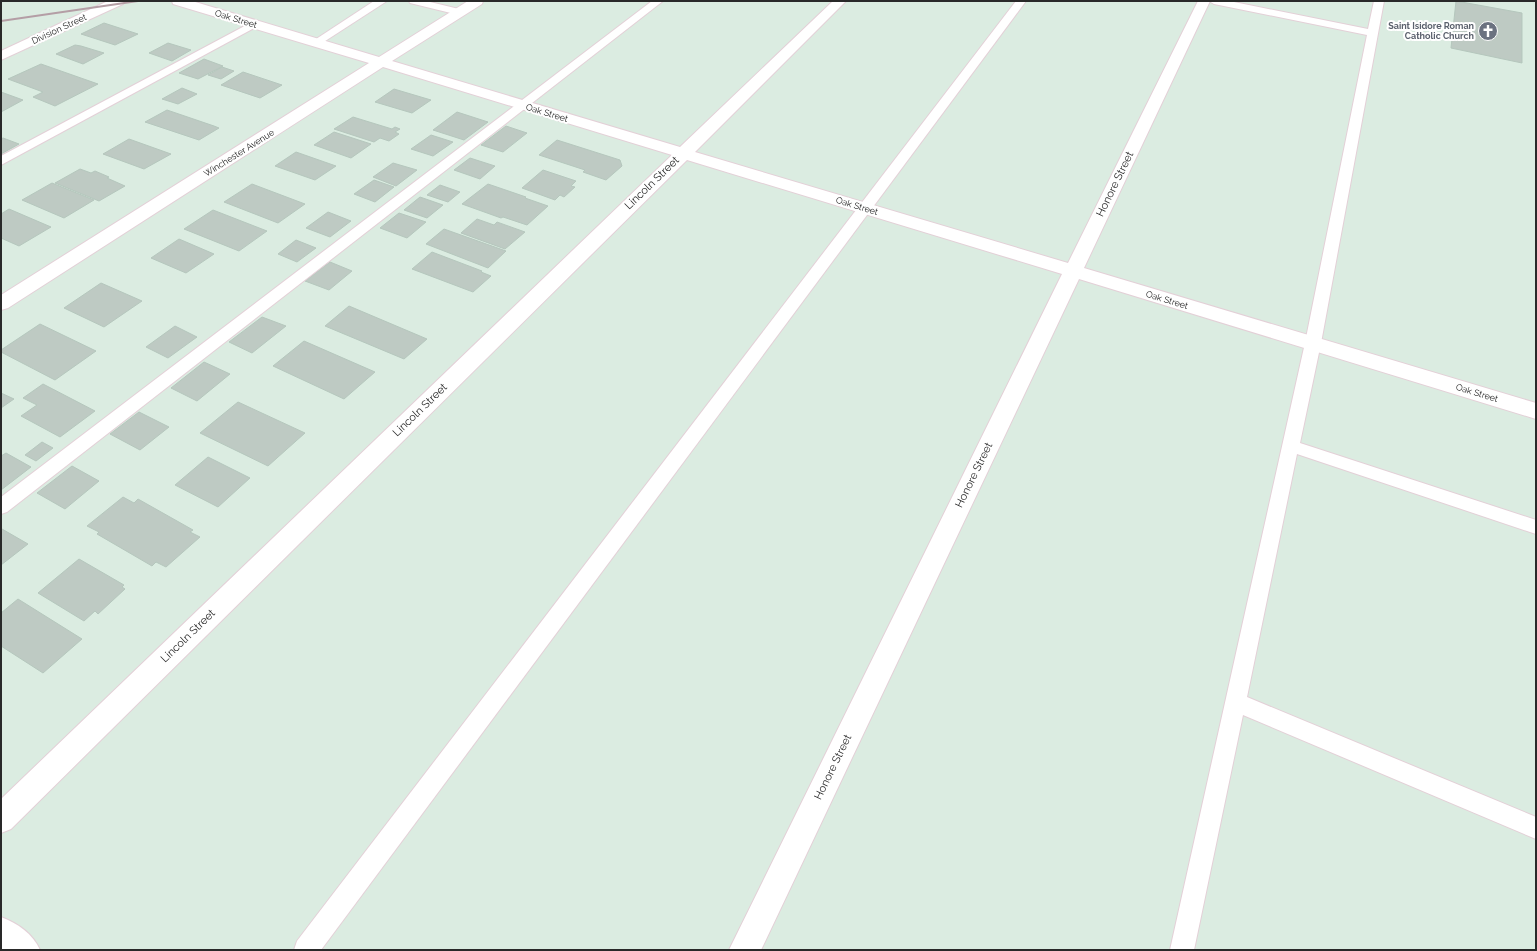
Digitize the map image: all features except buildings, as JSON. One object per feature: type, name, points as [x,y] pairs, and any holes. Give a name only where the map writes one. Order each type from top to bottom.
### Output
[{"type":"street","name":"Division Street","points":[[1,56],[118,1]]},
{"type":"street","name":"Oak Street","points":[[178,1],[1536,411]]},
{"type":"street","name":"Winchester Avenue","points":[[1,304],[382,63],[477,1]]},
{"type":"street","name":"Lincoln Street","points":[[1,819],[840,1]]},
{"type":"street","name":"Honore Street","points":[[745,950],[1204,1]]},
{"type":"street","points":[[1,932],[24,950]]},
{"type":"lane","points":[[360,1],[377,3]]},
{"type":"lane","points":[[414,1],[459,12]]},
{"type":"lane","points":[[1,507],[658,1]]},
{"type":"lane","points":[[306,950],[1021,1]]},
{"type":"lane","points":[[1214,1],[1373,33]]},
{"type":"lane","points":[[1182,950],[1313,344],[1379,1]]},
{"type":"lane","points":[[315,43],[377,3]]},
{"type":"lane","points":[[1,161],[254,24]]},
{"type":"lane","points":[[1291,446],[1536,527]]},
{"type":"lane","points":[[1235,702],[1536,828]]},
{"type":"railway","points":[[1,21],[138,1]]},
{"type":"place","name":"Saint Isidore Roman Catholic Church","points":[[1488,31]]}]
